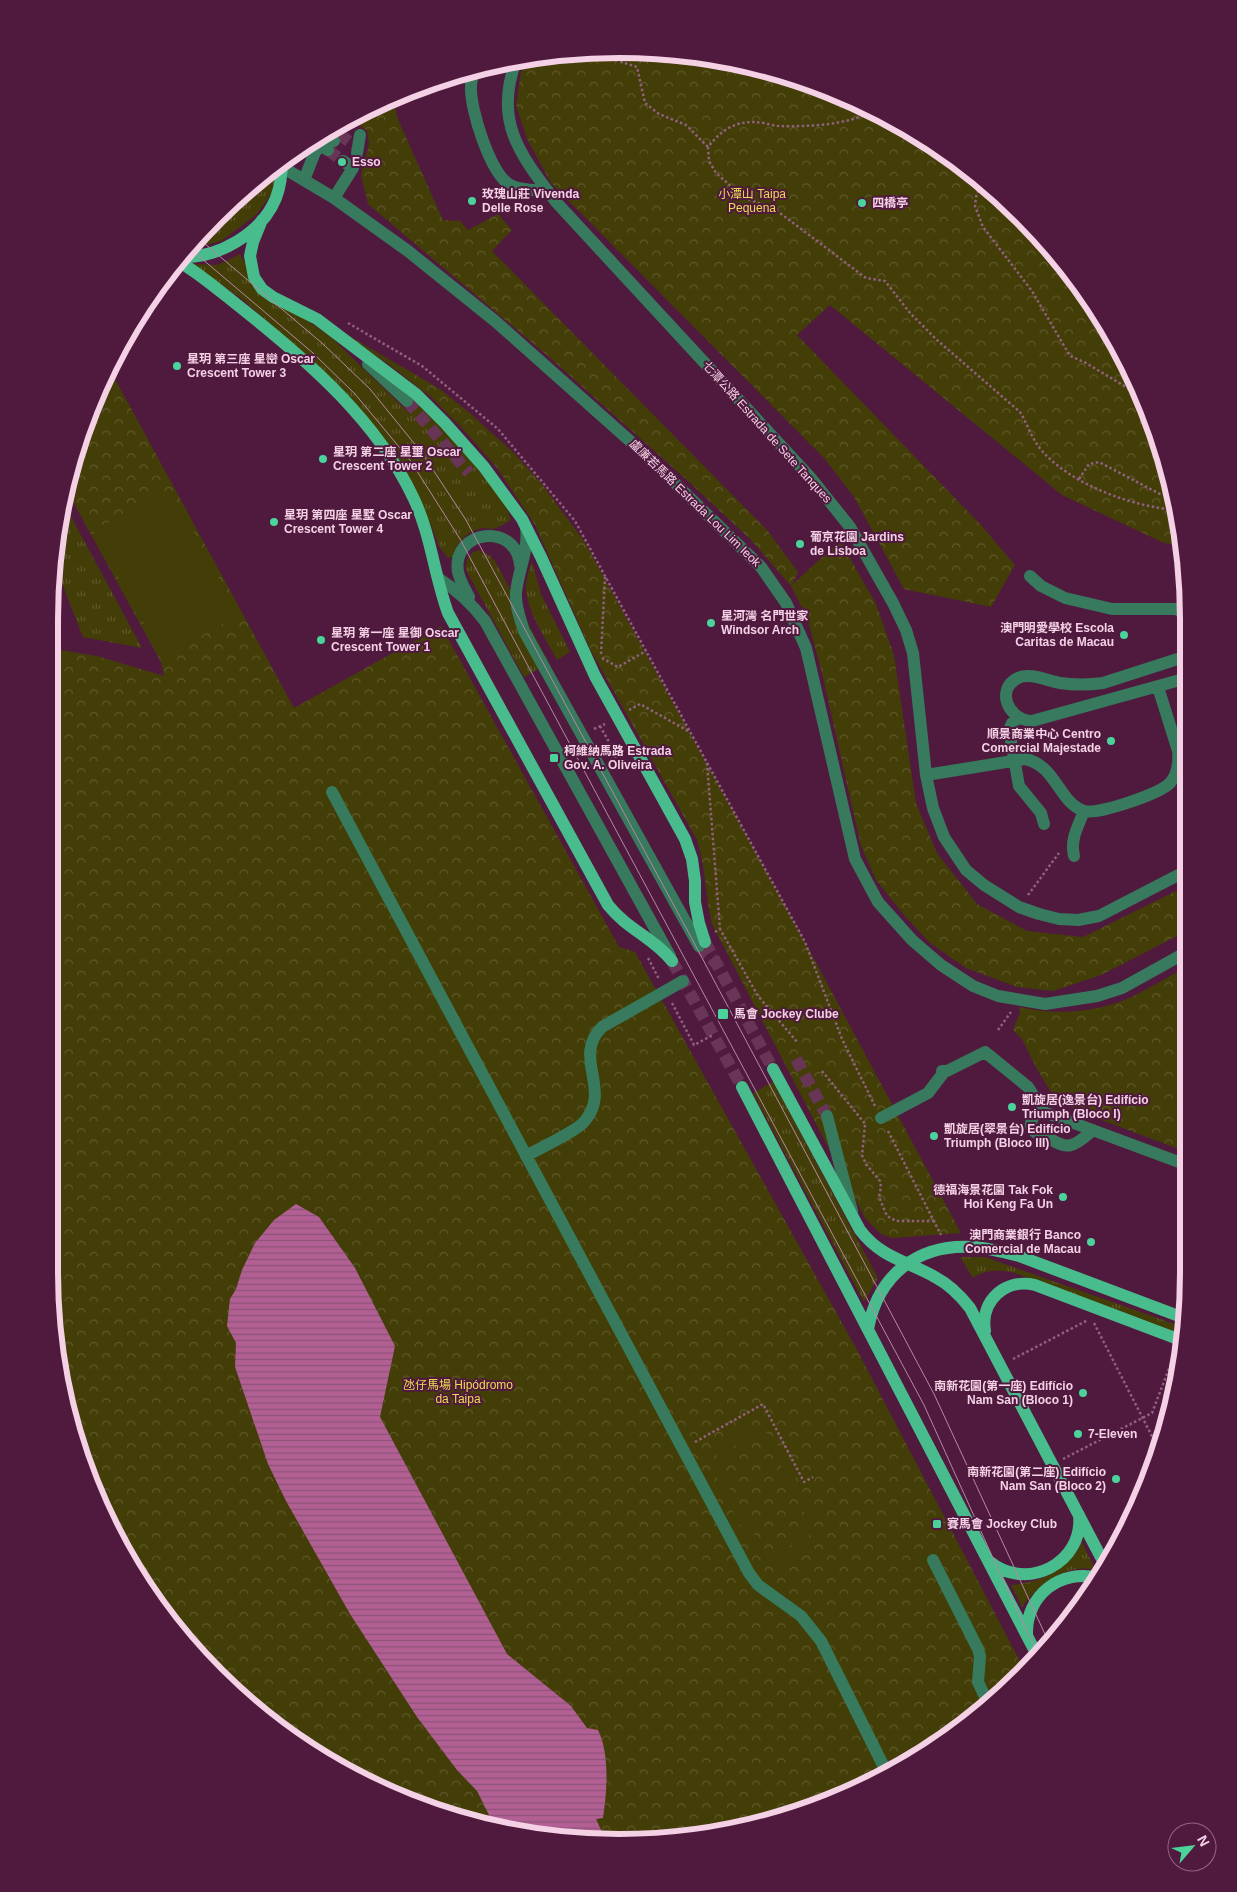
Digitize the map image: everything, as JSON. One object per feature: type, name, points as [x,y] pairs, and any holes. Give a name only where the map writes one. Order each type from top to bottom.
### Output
[{"type":"main road","points":[[281,170],[280,187],[262,220],[253,242],[250,256],[252,270],[258,283],[273,298],[317,318],[416,394],[445,423],[489,474],[522,519],[595,676],[685,839],[692,859],[696,909],[706,940]]},
{"type":"main road","points":[[190,257],[220,250],[252,229],[262,220]]},
{"type":"main road","points":[[184,264],[194,270],[266,328],[341,394],[391,460],[413,497],[432,548],[440,592],[448,613],[608,905],[628,926],[654,942],[672,961]]},
{"type":"main road","points":[[774,1069],[860,1230],[871,1243],[885,1254],[940,1280],[960,1295],[975,1315],[1102,1557]]},
{"type":"main road","points":[[742,1087],[1034,1649]]},
{"type":"main road","points":[[868,1330],[874,1306],[881,1291],[906,1264],[918,1256],[948,1248],[974,1246],[1019,1256],[1178,1316]]},
{"type":"main road","points":[[988,1340],[984,1324],[988,1305],[1001,1290],[1012,1284],[1022,1283],[1035,1285],[1176,1338]]},
{"type":"main road","points":[[989,1562],[998,1568],[1014,1574],[1032,1575],[1048,1570],[1062,1560],[1073,1547],[1078,1530],[1079,1515]]},
{"type":"main road","points":[[1028,1636],[1028,1621],[1032,1607],[1046,1589],[1072,1576],[1090,1577]]},
{"type":"street","name":"七潭公路 Estrada de Sete Tanques","points":[[514,67],[508,81],[507,109],[515,141],[527,165],[548,191],[810,477],[850,528],[893,604],[906,630],[913,653],[926,775],[932,808],[944,837],[966,870],[984,885],[1019,907],[1059,919],[1078,920],[1099,916],[1180,874]]},
{"type":"street","points":[[472,77],[470,88],[479,129],[490,158],[503,179],[510,185],[548,191]]},
{"type":"street","points":[[304,180],[315,152],[330,138]]},
{"type":"street","points":[[334,198],[353,154]]},
{"type":"street","name":"盧廉若馬路 Estrada Lou Lim Ieok","points":[[286,166],[408,251],[495,321],[648,457],[761,567],[786,603],[806,648],[855,859],[878,902],[912,940],[941,965],[973,986],[998,996],[1045,1004],[1097,996],[1122,988],[1180,956]]},
{"type":"street","points":[[328,327],[407,401]]},
{"type":"street","points":[[526,528],[528,537],[516,593],[517,610],[524,630],[706,940]]},
{"type":"street","points":[[472,604],[458,572],[458,560],[462,550],[469,542],[484,536],[500,537],[509,542],[516,550],[520,559],[521,569]]},
{"type":"street","points":[[1030,576],[1041,586],[1065,598],[1112,609],[1176,609],[1180,611]]},
{"type":"street","points":[[438,578],[472,604],[485,621],[672,961]]},
{"type":"street","points":[[1180,658],[1103,683],[1078,684],[1024,676],[1012,682],[1007,693],[1012,713],[1018,718],[1032,721],[1180,680]]},
{"type":"street","points":[[926,775],[1025,759],[1042,765],[1076,807],[1084,811],[1102,810],[1153,794],[1171,782],[1178,767],[1178,751],[1158,687]]},
{"type":"street","points":[[1018,718],[1012,723],[1009,730],[1019,786],[1042,813],[1044,824]]},
{"type":"street","points":[[332,792],[745,1564],[758,1585],[802,1616],[821,1641],[884,1767]]},
{"type":"street","points":[[1074,856],[1073,838],[1084,811]]},
{"type":"street","points":[[526,1156],[582,1124],[594,1108],[595,1093],[590,1057],[591,1042],[596,1033],[602,1027],[684,981]]},
{"type":"street","points":[[881,1118],[928,1093],[943,1071],[985,1052],[1028,1087],[1044,1112]]},
{"type":"street","points":[[1093,1130],[1074,1144],[1064,1145],[1038,1135],[1032,1130],[1031,1124],[1032,1118],[1036,1114],[1044,1112],[1093,1130],[1180,1163]]},
{"type":"street","points":[[828,1116],[853,1217]]},
{"type":"street","points":[[933,1560],[978,1649],[980,1656],[978,1682],[985,1697]]},
{"type":"path","points":[[611,58],[637,67],[645,103],[659,114],[686,125],[708,147]]},
{"type":"path","points":[[864,114],[839,123],[776,126],[747,122],[732,126],[718,135],[708,147],[708,161],[716,173],[743,197],[776,210],[866,278],[885,281],[910,313],[936,340],[1020,412],[1042,451],[1058,466],[1105,493],[1169,509]]},
{"type":"path","points":[[979,189],[975,206],[983,226],[1032,290],[1070,356],[1086,363],[1131,391]]},
{"type":"path","points":[[342,320],[422,366],[498,429],[575,521],[805,942],[842,1039],[948,1248]]},
{"type":"path","points":[[1079,479],[1089,464],[1099,462],[1160,494],[1165,494]]},
{"type":"path","points":[[605,576],[601,657],[618,667],[646,651]]},
{"type":"path","points":[[622,714],[640,704],[692,733]]},
{"type":"path","points":[[593,730],[608,722]]},
{"type":"path","points":[[600,726],[617,756]]},
{"type":"path","points":[[1038,749],[1051,741],[1049,733],[1042,733]]},
{"type":"path","points":[[707,761],[720,929],[758,996],[798,1043]]},
{"type":"path","points":[[1019,907],[1060,852]]},
{"type":"path","points":[[706,940],[720,929]]},
{"type":"path","points":[[648,958],[652,966],[659,963]]},
{"type":"path","points":[[998,1030],[1019,1000]]},
{"type":"path","points":[[671,1002],[694,1045],[713,1035]]},
{"type":"path","points":[[822,1071],[865,1125],[862,1155],[866,1164],[880,1181],[879,1197],[887,1216],[896,1221],[934,1221]]},
{"type":"path","points":[[865,1125],[881,1118]]},
{"type":"path","points":[[1001,1365],[1092,1318],[1153,1437]]},
{"type":"path","points":[[1053,1465],[1152,1413],[1172,1364]]},
{"type":"path","points":[[683,1449],[763,1404],[804,1482],[813,1477]]},
{"type":"green space","name":"小潭山 Taipa Pequena","points":[[618,58],[692,62],[728,68],[799,87],[867,115],[930,152],[960,173],[1015,222],[1040,249],[1064,277],[1104,338],[1122,370],[1150,438],[1169,509],[1175,545],[1162,542],[1062,495],[830,305],[797,335],[980,524],[1015,565],[991,607],[904,589],[854,497],[825,459],[551,183],[527,139],[516,105],[521,72],[525,65],[545,62]]},
{"type":"green space","points":[[395,104],[397,117],[443,220],[460,221],[468,230],[498,214],[512,230],[492,251],[767,530],[798,572],[792,585],[840,541],[876,604],[894,655],[916,803],[937,853],[977,904],[1027,931],[1083,937],[1180,889],[1180,935],[1101,975],[1053,991],[1017,987],[966,968],[930,943],[904,915],[876,880],[861,846],[822,673],[807,617],[791,586],[751,540],[688,481],[549,357],[368,204],[361,175],[369,144],[367,131],[356,123]]},
{"type":"green space","points":[[276,174],[272,193],[256,215],[221,241],[200,246],[222,222]]},
{"type":"green space","points":[[240,254],[249,271],[292,310],[331,337],[409,413],[416,406],[402,390],[422,408],[451,438],[492,486],[505,505],[511,520],[497,528],[478,529],[468,534],[460,542],[453,557],[448,558],[440,548],[430,523],[406,476],[282,334],[242,299],[193,264],[218,265]]},
{"type":"green space","points":[[344,333],[440,389],[472,415],[514,453],[541,483],[584,541],[805,942],[961,1233],[892,1238],[881,1234],[865,1218],[712,924],[697,840],[590,649],[535,525],[497,468],[461,427],[431,397]]},
{"type":"green space","name":"氹仔馬場 Hipódromo da Taipa","points":[[113,375],[294,708],[441,626],[619,947],[635,952],[856,1348],[1021,1663],[960,1719],[930,1740],[867,1777],[799,1805],[764,1815],[692,1830],[655,1833],[618,1834],[545,1830],[509,1824],[438,1805],[370,1777],[338,1759],[277,1719],[249,1695],[222,1670],[173,1615],[152,1585],[115,1522],[87,1454],[68,1383],[62,1347],[58,1274],[58,650],[97,656],[164,676],[161,662],[71,498],[87,438]]},
{"type":"green space","points":[[170,489],[239,615],[163,657],[93,531]]},
{"type":"green space","points":[[68,511],[142,648],[83,637],[59,577]]},
{"type":"green space","points":[[479,550],[489,555],[495,561],[549,663],[524,677],[466,570],[468,557]]},
{"type":"green space","points":[[532,562],[541,594],[570,652],[557,660],[533,616],[527,597],[527,581]]},
{"type":"green space","points":[[1180,971],[1180,1149],[1083,1113],[1055,1099],[1022,1039],[1013,1030],[1020,1013],[1019,1007],[1059,1012],[1087,1010],[1114,1004]]},
{"type":"green space","points":[[773,1082],[878,1278],[864,1302],[753,1093]]},
{"type":"green space","points":[[960,1257],[985,1257],[1177,1325],[1176,1333],[1015,1273],[993,1271],[973,1278]]},
{"type":"green space","points":[[748,1429],[767,1433],[776,1442],[813,1511],[813,1523],[809,1535],[803,1546],[786,1561],[775,1563],[764,1560],[754,1551],[717,1481],[715,1468],[717,1455],[722,1445],[730,1436]],"holes":[[[746,1439],[764,1442],[772,1449],[803,1508],[806,1521],[803,1531],[791,1547],[778,1554],[767,1551],[761,1546],[725,1480],[723,1466],[726,1455],[729,1450]]]},
{"type":"green space","points":[[1082,1542],[1095,1569],[1083,1568],[1054,1577],[1037,1590],[1022,1607],[1011,1585],[1033,1581],[1053,1573],[1062,1567],[1076,1552]]},
{"type":"shaded area","points":[[296,1204],[319,1217],[355,1268],[395,1346],[380,1417],[507,1654],[571,1706],[587,1728],[598,1730],[606,1762],[606,1797],[603,1818],[596,1819],[601,1834],[545,1830],[491,1820],[477,1791],[457,1770],[417,1717],[350,1614],[286,1501],[268,1464],[235,1367],[236,1343],[227,1326],[230,1299],[236,1289],[242,1270],[255,1243],[274,1220]]},
{"type":"tunnel","points":[[339,134],[354,145]]},
{"type":"tunnel","points":[[328,150],[343,161]]},
{"type":"tunnel","points":[[407,401],[469,473]]},
{"type":"tunnel","points":[[705,942],[773,1069]]},
{"type":"tunnel","points":[[699,946],[716,963]]},
{"type":"tunnel","points":[[672,961],[742,1087]]},
{"type":"tunnel","points":[[796,1059],[827,1116]]},
{"type":"tram line","points":[[203,242],[323,344],[370,389],[422,453],[466,520],[934,1394],[1046,1636]]},
{"type":"tram line","points":[[194,252],[313,353],[355,394],[410,460],[460,539],[924,1405],[1035,1648]]},
{"type":"place","name":"Esso","points":[[342,162]]},
{"type":"place","name":"玫瑰山莊 Vivenda Delle Rose","points":[[472,201]]},
{"type":"place","name":"四橋亭","points":[[862,203]]},
{"type":"place","name":"星玥 第三座 星巒 Oscar Crescent Tower 3","points":[[177,366]]},
{"type":"place","name":"星玥 第二座 星璽 Oscar Crescent Tower 2","points":[[323,459]]},
{"type":"place","name":"星玥 第四座 星墅 Oscar Crescent Tower 4","points":[[274,522]]},
{"type":"place","name":"葡京花園 Jardins de Lisboa","points":[[800,544]]},
{"type":"place","name":"星河灣 名門世家 Windsor Arch","points":[[711,623]]},
{"type":"place","name":"澳門明愛學校 Escola Caritas de Macau","points":[[1124,635]]},
{"type":"place","name":"星玥 第一座 星御 Oscar Crescent Tower 1","points":[[321,640]]},
{"type":"place","name":"順景商業中心 Centro Comercial Majestade","points":[[1111,741]]},
{"type":"place","name":"柯維納馬路 Estrada Gov. A. Oliveira","points":[[554,758]]},
{"type":"place","name":"馬會 Jockey Clube","points":[[723,1014]]},
{"type":"place","name":"凱旋居(逸景台) Edifício Triumph (Bloco I)","points":[[1012,1107]]},
{"type":"place","name":"凱旋居(翠景台) Edifício Triumph (Bloco III)","points":[[934,1136]]},
{"type":"place","name":"德福海景花園 Tak Fok Hoi Keng Fa Un","points":[[1063,1197]]},
{"type":"place","name":"澳門商業銀行 Banco Comercial de Macau","points":[[1091,1242]]},
{"type":"place","name":"南新花園(第一座) Edifício Nam San (Bloco 1)","points":[[1083,1393]]},
{"type":"place","name":"7-Eleven","points":[[1078,1434]]},
{"type":"place","name":"南新花園(第二座) Edifício Nam San (Bloco 2)","points":[[1116,1479]]},
{"type":"place","name":"賽馬會 Jockey Club","points":[[937,1524]]}]
